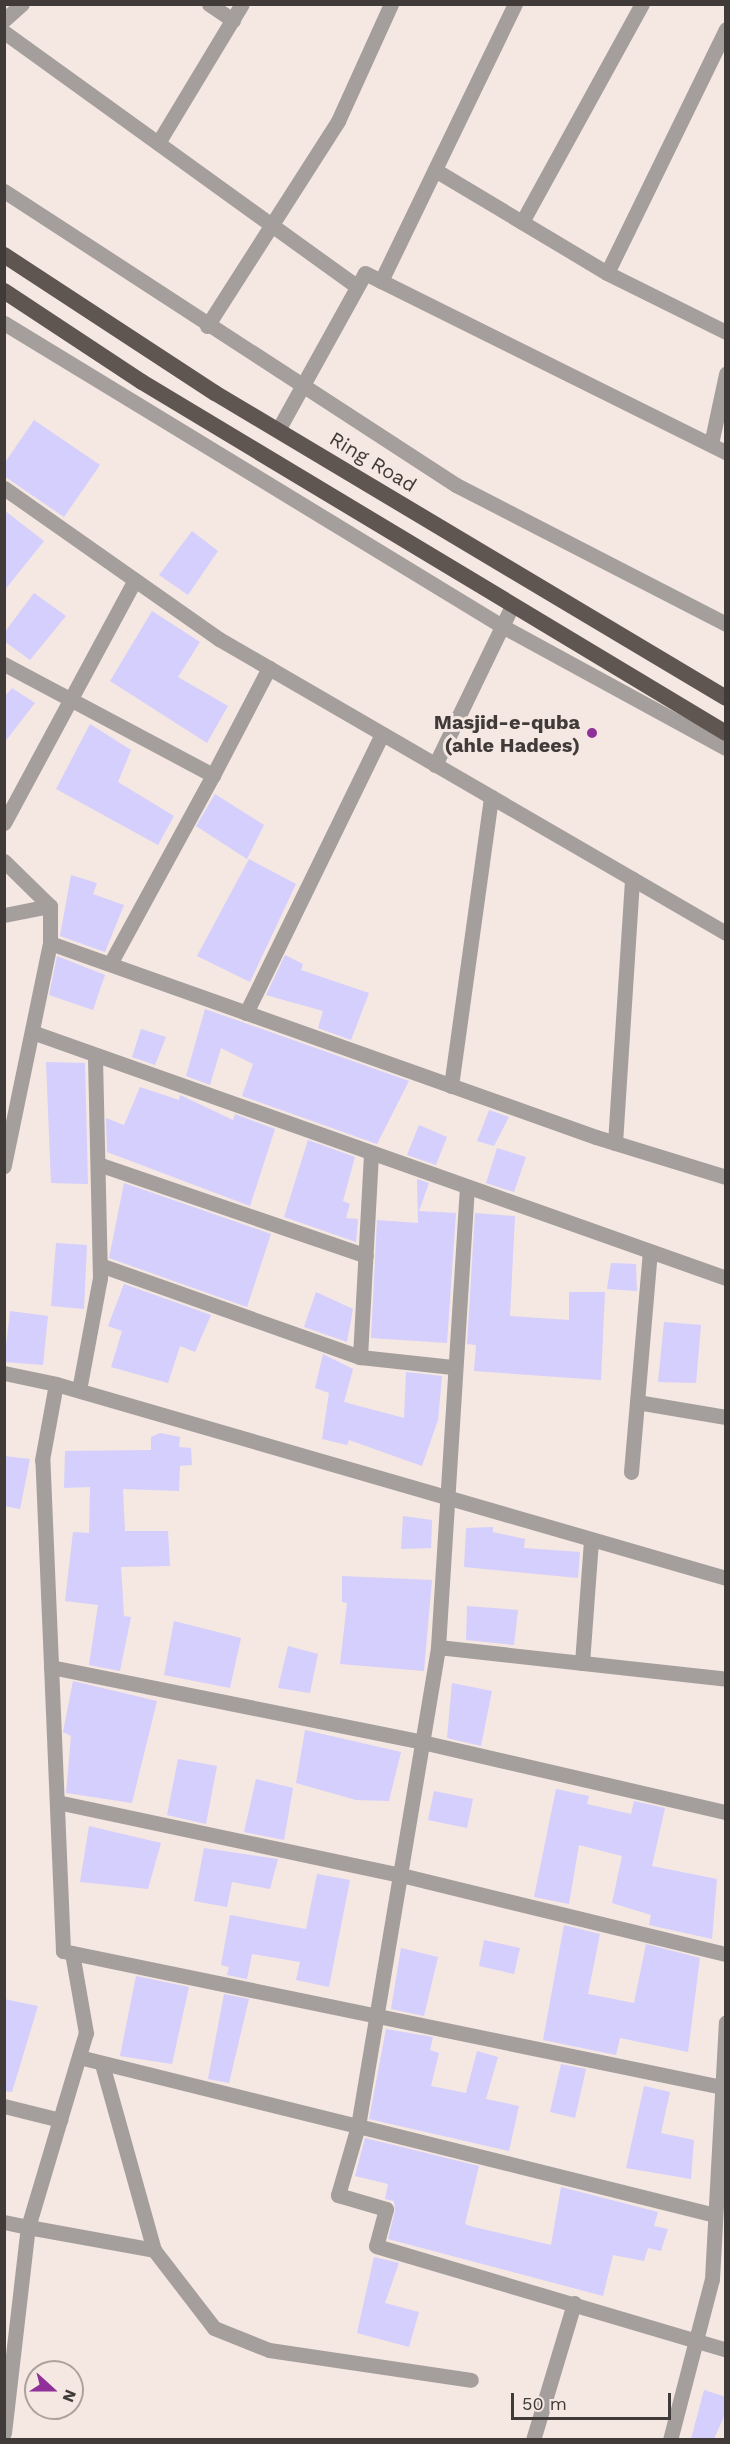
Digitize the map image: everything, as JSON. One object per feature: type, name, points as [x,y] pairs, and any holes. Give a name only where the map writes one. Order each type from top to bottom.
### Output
[{"type":"highway","name":"Ring Road","points":[[4,255],[278,430],[726,698]]},
{"type":"highway","points":[[4,291],[142,382],[726,733]]},
{"type":"street","points":[[4,20],[22,4]]},
{"type":"street","points":[[209,4],[233,20]]},
{"type":"street","points":[[158,143],[242,4]]},
{"type":"street","points":[[207,326],[338,121],[391,4]]},
{"type":"street","points":[[381,281],[515,4]]},
{"type":"street","points":[[522,222],[642,4]]},
{"type":"street","points":[[607,273],[726,29]]},
{"type":"street","points":[[4,32],[357,287]]},
{"type":"street","points":[[435,170],[607,273],[726,332]]},
{"type":"street","points":[[4,191],[301,389],[456,485],[726,624]]},
{"type":"street","points":[[278,430],[365,273],[726,452]]},
{"type":"street","points":[[4,323],[502,626],[672,723],[726,748]]},
{"type":"street","points":[[711,444],[726,374]]},
{"type":"street","points":[[4,488],[135,580],[269,668],[726,933]]},
{"type":"street","points":[[4,823],[135,580]]},
{"type":"street","points":[[435,765],[512,606]]},
{"type":"street","points":[[4,664],[213,775]]},
{"type":"street","points":[[110,964],[269,668]]},
{"type":"street","points":[[246,1013],[382,734]]},
{"type":"street","points":[[451,1086],[491,797]]},
{"type":"street","points":[[4,861],[50,906],[50,943],[4,1166]]},
{"type":"street","points":[[615,1143],[632,879]]},
{"type":"street","points":[[4,915],[50,906]]},
{"type":"street","points":[[50,943],[615,1143],[726,1177]]},
{"type":"street","points":[[32,1032],[371,1155],[726,1278]]},
{"type":"street","points":[[79,1390],[100,1265],[95,1055]]},
{"type":"street","points":[[360,1357],[371,1155]]},
{"type":"street","points":[[98,1164],[366,1256]]},
{"type":"street","points":[[467,1188],[452,1367],[438,1647],[397,1874],[358,2126],[338,2195],[386,2209],[376,2246],[696,2338],[726,2350]]},
{"type":"street","points":[[632,1472],[650,1252]]},
{"type":"street","points":[[100,1265],[360,1357],[452,1367]]},
{"type":"street","points":[[4,1373],[79,1390],[726,1578]]},
{"type":"street","points":[[56,1384],[42,1460],[63,1951],[722,2087]]},
{"type":"street","points":[[637,1402],[726,1418]]},
{"type":"street","points":[[582,1663],[591,1540]]},
{"type":"street","points":[[438,1647],[726,1679]]},
{"type":"street","points":[[51,1667],[422,1742],[726,1812]]},
{"type":"street","points":[[57,1802],[397,1874],[726,1954]]},
{"type":"street","points":[[4,2433],[8,2375],[28,2227],[86,2033],[72,1953]]},
{"type":"street","points":[[670,2439],[712,2279],[726,2022]]},
{"type":"street","points":[[79,2057],[715,2215]]},
{"type":"street","points":[[102,2064],[154,2250],[214,2328],[240,2341],[471,2380]]},
{"type":"street","points":[[4,2106],[60,2120]]},
{"type":"street","points":[[4,2222],[154,2250]]},
{"type":"street","points":[[533,2439],[574,2303]]},
{"type":"building","points":[[34,420],[100,465],[64,517],[4,476],[4,464]]},
{"type":"building","points":[[4,510],[44,541],[4,591]]},
{"type":"building","points":[[192,531],[218,551],[188,595],[159,575]]},
{"type":"building","points":[[34,593],[66,616],[30,660],[4,641],[4,633]]},
{"type":"building","points":[[152,611],[200,642],[178,677],[228,706],[207,743],[110,681]]},
{"type":"building","points":[[12,688],[35,703],[4,743],[4,697]]},
{"type":"building","points":[[90,724],[131,750],[118,782],[174,816],[158,845],[56,789]]},
{"type":"building","points":[[215,794],[264,825],[247,859],[196,826]]},
{"type":"building","points":[[249,859],[296,884],[250,982],[197,956]]},
{"type":"building","points":[[71,875],[97,883],[93,894],[124,905],[105,952],[60,936]]},
{"type":"building","points":[[285,955],[303,964],[301,970],[369,993],[351,1040],[318,1028],[323,1011],[266,995]]},
{"type":"building","points":[[57,956],[105,975],[93,1010],[49,995]]},
{"type":"building","points":[[205,1009],[409,1081],[377,1144],[242,1096],[253,1064],[221,1048],[210,1085],[186,1076]]},
{"type":"building","points":[[141,1029],[166,1037],[155,1065],[132,1057]]},
{"type":"building","points":[[46,1062],[85,1063],[88,1184],[51,1183]]},
{"type":"building","points":[[140,1087],[179,1100],[180,1095],[233,1120],[235,1114],[275,1129],[250,1206],[107,1152],[106,1118],[124,1125]]},
{"type":"building","points":[[489,1110],[509,1117],[494,1146],[477,1141]]},
{"type":"building","points":[[419,1125],[447,1137],[436,1165],[407,1155]]},
{"type":"building","points":[[308,1140],[355,1157],[343,1201],[350,1204],[346,1218],[358,1219],[356,1242],[284,1217]]},
{"type":"building","points":[[497,1148],[526,1157],[514,1192],[486,1183]]},
{"type":"building","points":[[417,1179],[429,1183],[419,1211],[456,1213],[447,1343],[371,1338],[377,1220],[418,1223]]},
{"type":"building","points":[[124,1183],[271,1234],[247,1307],[109,1258]]},
{"type":"building","points":[[475,1213],[515,1216],[510,1316],[569,1320],[569,1292],[605,1292],[601,1380],[474,1371],[476,1345],[467,1344]]},
{"type":"building","points":[[56,1243],[87,1245],[84,1309],[51,1306]]},
{"type":"building","points":[[611,1263],[636,1264],[637,1291],[607,1289]]},
{"type":"building","points":[[124,1284],[211,1315],[195,1352],[180,1346],[168,1383],[111,1367],[122,1331],[108,1326]]},
{"type":"building","points":[[316,1292],[353,1309],[347,1342],[304,1327]]},
{"type":"building","points":[[10,1311],[48,1316],[43,1365],[4,1362]]},
{"type":"building","points":[[664,1322],[701,1325],[696,1383],[658,1382]]},
{"type":"building","points":[[323,1354],[353,1369],[344,1402],[404,1418],[406,1372],[442,1376],[438,1420],[422,1466],[349,1440],[347,1445],[322,1439],[329,1393],[315,1388]]},
{"type":"building","points":[[160,1433],[180,1437],[179,1447],[191,1448],[192,1465],[180,1466],[179,1491],[123,1489],[125,1531],[168,1531],[170,1566],[121,1567],[124,1616],[131,1617],[120,1671],[89,1665],[98,1605],[65,1601],[73,1532],[89,1533],[90,1487],[64,1488],[65,1451],[151,1450],[151,1437]]},
{"type":"building","points":[[4,1456],[30,1459],[20,1509],[4,1506]]},
{"type":"building","points":[[403,1516],[432,1520],[431,1548],[401,1549]]},
{"type":"building","points":[[493,1527],[493,1532],[525,1539],[524,1548],[580,1552],[578,1578],[464,1567],[466,1528]]},
{"type":"building","points":[[342,1576],[432,1580],[424,1671],[340,1664],[347,1603],[342,1602]]},
{"type":"building","points":[[467,1606],[518,1610],[514,1645],[466,1640]]},
{"type":"building","points":[[174,1621],[241,1638],[230,1688],[164,1675]]},
{"type":"building","points":[[288,1646],[318,1654],[310,1693],[278,1688]]},
{"type":"building","points":[[73,1681],[157,1701],[132,1803],[66,1793],[71,1736],[63,1732]]},
{"type":"building","points":[[452,1683],[492,1691],[481,1746],[447,1738]]},
{"type":"building","points":[[305,1730],[401,1752],[389,1801],[356,1800],[296,1783]]},
{"type":"building","points":[[178,1759],[217,1766],[206,1824],[167,1815]]},
{"type":"building","points":[[256,1779],[293,1788],[284,1840],[244,1832]]},
{"type":"building","points":[[556,1789],[589,1796],[587,1804],[631,1814],[634,1801],[665,1808],[652,1866],[717,1879],[712,1939],[649,1925],[651,1915],[612,1903],[622,1856],[579,1845],[569,1904],[534,1897]]},
{"type":"building","points":[[434,1791],[473,1799],[467,1828],[428,1820]]},
{"type":"building","points":[[89,1826],[161,1843],[148,1889],[80,1882]]},
{"type":"building","points":[[204,1848],[278,1859],[270,1889],[232,1882],[227,1907],[194,1901]]},
{"type":"building","points":[[317,1874],[350,1880],[329,1987],[296,1980],[300,1962],[252,1954],[247,1979],[227,1975],[229,1967],[221,1965],[230,1915],[306,1929]]},
{"type":"building","points":[[564,1925],[600,1934],[588,1994],[634,2003],[646,1944],[700,1958],[688,2052],[620,2038],[616,2055],[543,2040]]},
{"type":"building","points":[[484,1940],[520,1948],[514,1974],[479,1966]]},
{"type":"building","points":[[401,1948],[438,1957],[424,2016],[391,2009]]},
{"type":"building","points":[[136,1976],[189,1987],[172,2064],[120,2056]]},
{"type":"building","points":[[224,1994],[249,1999],[229,2083],[208,2079]]},
{"type":"building","points":[[4,1999],[38,2006],[12,2092],[4,2091]]},
{"type":"building","points":[[386,2029],[433,2037],[430,2050],[439,2053],[431,2086],[466,2093],[477,2051],[498,2057],[486,2099],[519,2106],[509,2151],[369,2119]]},
{"type":"building","points":[[561,2064],[586,2069],[575,2118],[550,2112]]},
{"type":"building","points":[[644,2086],[670,2092],[661,2133],[694,2140],[691,2179],[626,2168]]},
{"type":"building","points":[[365,2138],[479,2166],[465,2224],[470,2226],[551,2245],[561,2187],[658,2212],[654,2226],[668,2229],[661,2251],[648,2248],[644,2261],[613,2255],[603,2296],[388,2239],[395,2211],[394,2201],[385,2199],[388,2184],[355,2176]]},
{"type":"building","points":[[374,2257],[399,2263],[385,2303],[419,2312],[409,2347],[357,2333]]},
{"type":"building","points":[[704,2390],[726,2397],[726,2412],[714,2439],[691,2439]]},
{"type":"place","name":"Masjid-e-quba (ahle Hadees)","points":[[592,733]]}]
